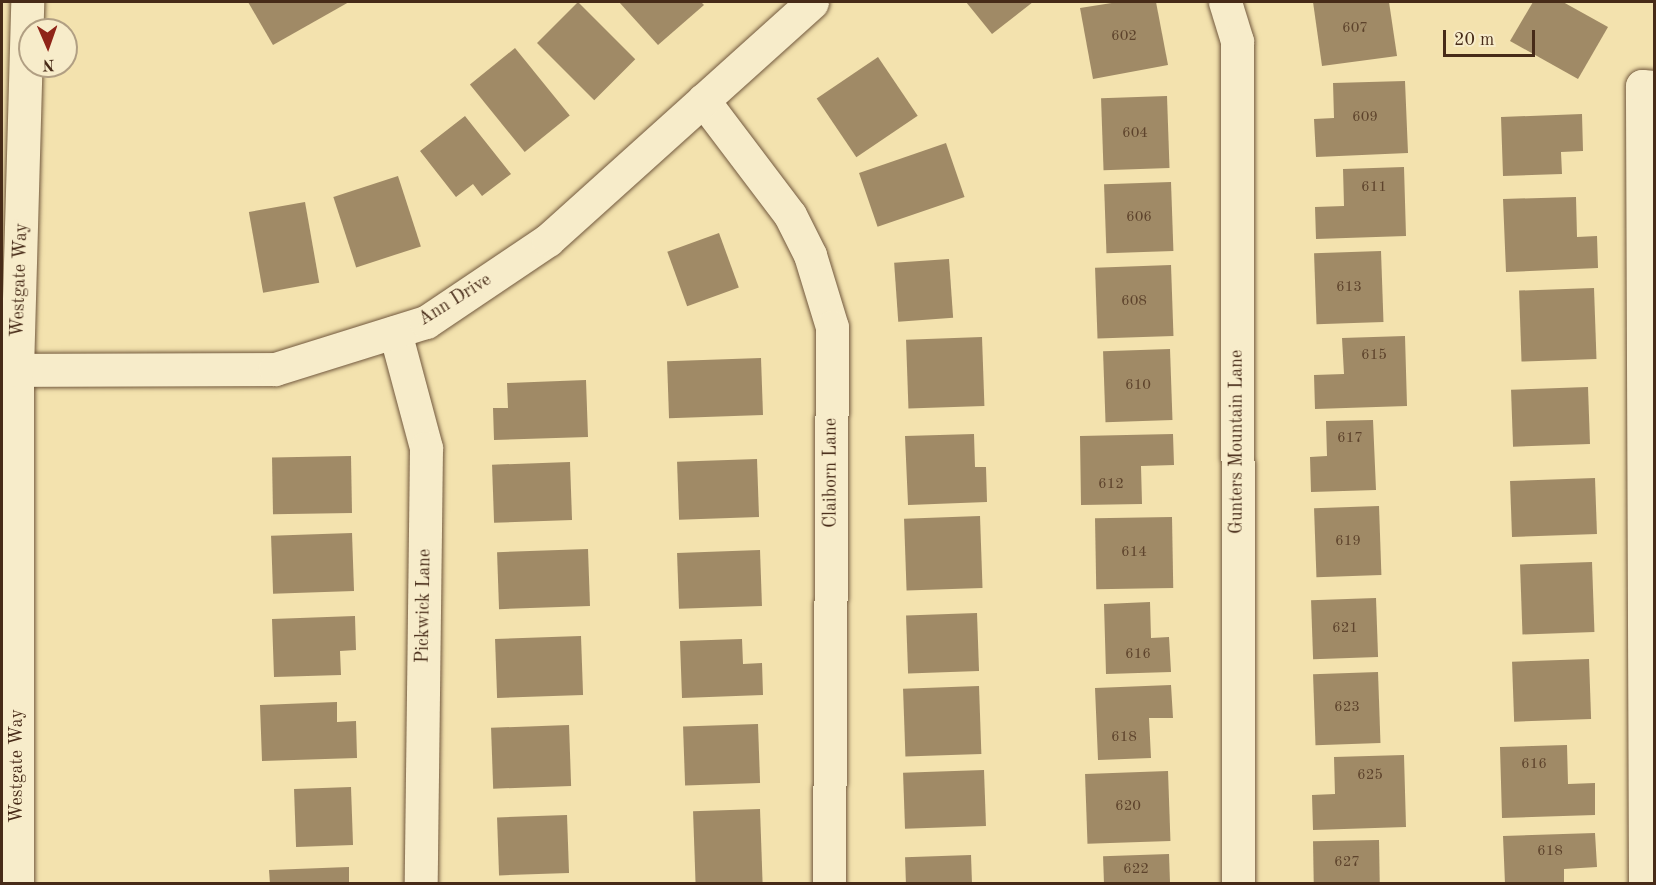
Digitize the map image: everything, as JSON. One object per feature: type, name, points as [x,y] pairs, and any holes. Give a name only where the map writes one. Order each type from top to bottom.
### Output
[{"type":"street","name":"Westgate Way","points":[[17,884],[9,612],[9,370],[27,2]]},
{"type":"street","name":"Ann Drive","points":[[9,370],[275,369],[426,322],[548,240],[812,2]]},
{"type":"street","name":"Gunters Mountain Lane","points":[[1225,2],[1237,41],[1238,884]]},
{"type":"street","points":[[1645,884],[1648,86]]},
{"type":"street","name":"Claiborn Lane","points":[[703,100],[790,215],[810,255],[832,327],[829,884]]},
{"type":"street","name":"Pickwick Lane","points":[[395,332],[426,448],[421,884]]},
{"type":"building","points":[[248,2],[349,2],[273,45]]},
{"type":"building","points":[[578,2],[635,59],[594,100],[537,43]]},
{"type":"building","points":[[619,2],[701,2],[704,5],[658,45]]},
{"type":"building","points":[[966,2],[1033,2],[992,34]]},
{"type":"building","points":[[1118,2],[1156,2],[1168,65],[1093,79],[1080,8]]},
{"type":"building","points":[[1313,2],[1389,2],[1397,56],[1322,66]]},
{"type":"building","points":[[1533,2],[1563,2],[1608,27],[1578,79],[1510,41]]},
{"type":"building","points":[[515,48],[570,116],[525,152],[470,85]]},
{"type":"building","points":[[878,57],[918,116],[856,157],[817,98]]},
{"type":"building","points":[[1405,81],[1408,153],[1316,157],[1314,119],[1334,118],[1333,83]]},
{"type":"building","points":[[1167,96],[1170,168],[1104,170],[1101,98]]},
{"type":"building","points":[[1582,114],[1583,151],[1561,152],[1562,174],[1503,176],[1501,117]]},
{"type":"building","points":[[465,116],[511,174],[482,196],[473,184],[456,197],[420,151]]},
{"type":"building","points":[[946,143],[965,197],[878,227],[859,173]]},
{"type":"building","points":[[1404,167],[1406,236],[1316,239],[1315,207],[1344,206],[1343,169]]},
{"type":"building","points":[[398,176],[421,246],[356,267],[333,197]]},
{"type":"building","points":[[1171,182],[1173,251],[1106,253],[1104,184]]},
{"type":"building","points":[[1576,197],[1577,237],[1597,236],[1598,268],[1506,272],[1503,199]]},
{"type":"building","points":[[305,202],[319,283],[263,293],[249,212]]},
{"type":"building","points":[[719,233],[739,288],[687,306],[667,252]]},
{"type":"building","points":[[1381,251],[1383,322],[1317,324],[1314,253]]},
{"type":"building","points":[[949,259],[953,318],[898,322],[894,263]]},
{"type":"building","points":[[1171,265],[1173,336],[1098,339],[1095,268]]},
{"type":"building","points":[[1594,288],[1596,359],[1522,362],[1519,291]]},
{"type":"building","points":[[1405,336],[1407,406],[1315,409],[1314,375],[1344,374],[1342,338]]},
{"type":"building","points":[[982,337],[984,406],[908,409],[906,340]]},
{"type":"building","points":[[1170,349],[1172,420],[1106,422],[1103,351]]},
{"type":"building","points":[[761,358],[763,415],[669,418],[667,361]]},
{"type":"building","points":[[586,380],[588,437],[494,440],[493,408],[508,408],[507,383]]},
{"type":"building","points":[[1588,387],[1590,444],[1513,447],[1511,390]]},
{"type":"building","points":[[1373,420],[1376,490],[1311,492],[1310,457],[1327,456],[1326,421]]},
{"type":"building","points":[[974,434],[975,467],[986,467],[987,502],[908,505],[905,436]]},
{"type":"building","points":[[1173,434],[1174,465],[1141,466],[1142,504],[1081,505],[1080,436]]},
{"type":"building","points":[[351,456],[352,513],[273,514],[272,457]]},
{"type":"building","points":[[757,459],[759,517],[679,520],[677,462]]},
{"type":"building","points":[[570,462],[572,520],[494,523],[492,465]]},
{"type":"building","points":[[1595,478],[1597,534],[1512,537],[1510,481]]},
{"type":"building","points":[[1379,506],[1381,575],[1316,577],[1314,508]]},
{"type":"building","points":[[980,516],[983,588],[907,591],[904,519]]},
{"type":"building","points":[[1172,517],[1173,588],[1096,589],[1095,518]]},
{"type":"building","points":[[352,533],[354,591],[273,594],[271,536]]},
{"type":"building","points":[[588,549],[590,606],[499,609],[497,552]]},
{"type":"building","points":[[760,550],[762,606],[679,609],[677,553]]},
{"type":"building","points":[[1592,562],[1594,632],[1522,634],[1520,565]]},
{"type":"building","points":[[1376,598],[1378,657],[1313,659],[1311,600]]},
{"type":"building","points":[[1150,602],[1151,638],[1169,637],[1171,672],[1106,674],[1104,604]]},
{"type":"building","points":[[977,613],[979,671],[908,673],[906,615]]},
{"type":"building","points":[[355,616],[356,650],[340,651],[341,675],[274,677],[272,619]]},
{"type":"building","points":[[581,636],[583,695],[497,698],[495,639]]},
{"type":"building","points":[[742,639],[743,664],[762,663],[763,695],[682,698],[680,641]]},
{"type":"building","points":[[1589,659],[1591,719],[1514,722],[1512,662]]},
{"type":"building","points":[[1378,672],[1380,743],[1316,745],[1313,674]]},
{"type":"building","points":[[1171,685],[1173,718],[1149,718],[1151,758],[1098,760],[1095,688]]},
{"type":"building","points":[[979,686],[981,754],[905,757],[903,689]]},
{"type":"building","points":[[337,702],[337,722],[356,721],[357,758],[262,761],[260,705]]},
{"type":"building","points":[[758,724],[760,783],[685,786],[683,727]]},
{"type":"building","points":[[569,725],[571,786],[493,789],[491,728]]},
{"type":"building","points":[[1567,745],[1568,784],[1595,783],[1595,815],[1502,818],[1500,747]]},
{"type":"building","points":[[1404,755],[1406,827],[1313,830],[1312,795],[1335,794],[1334,757]]},
{"type":"building","points":[[984,770],[986,826],[905,829],[903,773]]},
{"type":"building","points":[[1168,771],[1170,841],[1087,844],[1085,774]]},
{"type":"building","points":[[351,787],[353,845],[296,847],[294,789]]},
{"type":"building","points":[[760,809],[763,882],[696,884],[693,811]]},
{"type":"building","points":[[567,815],[569,873],[499,875],[497,817]]},
{"type":"building","points":[[1595,833],[1597,867],[1564,869],[1564,884],[1505,884],[1503,836]]},
{"type":"building","points":[[1379,840],[1380,884],[1314,884],[1313,841]]},
{"type":"building","points":[[1169,854],[1170,884],[1104,884],[1103,856]]},
{"type":"building","points":[[971,855],[972,884],[906,884],[905,857]]},
{"type":"building","points":[[349,867],[349,884],[270,884],[269,870]]}]
